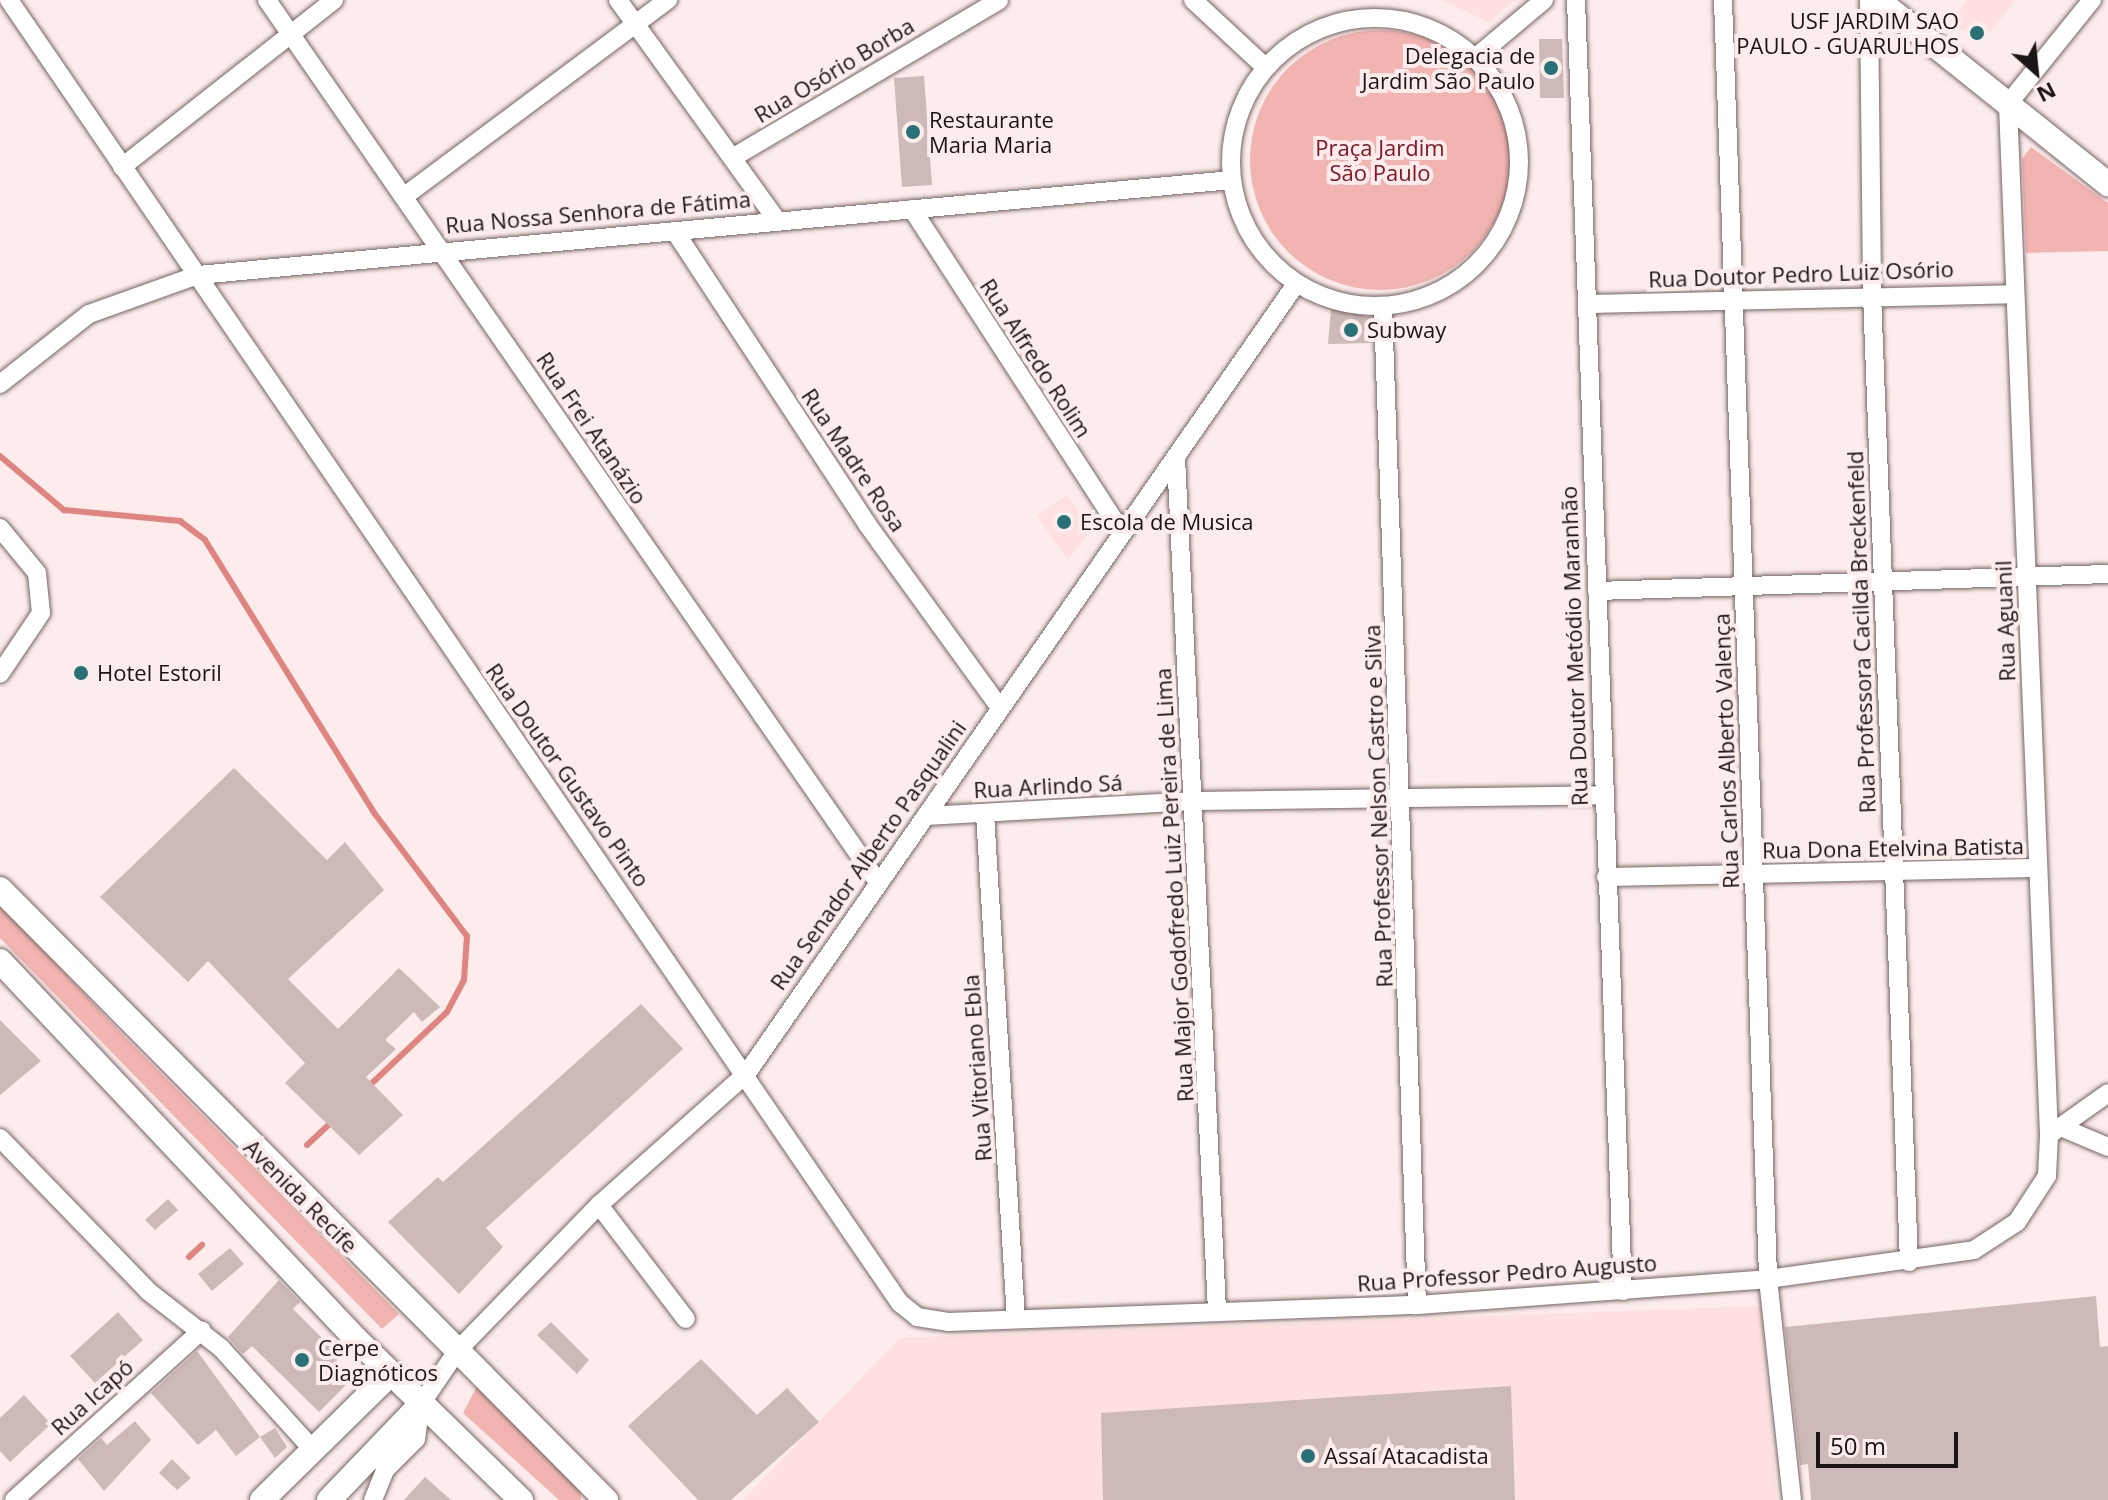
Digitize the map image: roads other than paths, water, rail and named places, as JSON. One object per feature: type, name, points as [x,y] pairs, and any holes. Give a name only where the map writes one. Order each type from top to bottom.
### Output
[{"type":"main road","points":[[1878,0],[2108,184]]},
{"type":"main road","name":"Avenida Recife","points":[[0,889],[598,1495]]},
{"type":"main road","points":[[0,961],[390,1374],[521,1500]]},
{"type":"main road","points":[[262,1500],[315,1452],[390,1374]]},
{"type":"main road","points":[[329,1500],[421,1404]]},
{"type":"street","name":"Rua Doutor Gustavo Pinto","points":[[9,0],[360,518],[747,1073],[900,1303]]},
{"type":"street","name":"Rua Frei Atanázio","points":[[267,0],[406,195],[878,882]]},
{"type":"street","points":[[122,167],[334,0]]},
{"type":"street","points":[[618,0],[776,219]]},
{"type":"street","points":[[406,195],[668,0]]},
{"type":"street","name":"Rua Osório Borba","points":[[734,157],[999,0]]},
{"type":"street","points":[[1193,0],[1264,66]]},
{"type":"street","points":[[1475,58],[1544,0]]},
{"type":"street","name":"Rua Doutor Metódio Maranhão","points":[[1576,0],[1623,1291]]},
{"type":"street","name":"Rua Carlos Alberto Valença","points":[[1723,0],[1768,1279],[1792,1500]]},
{"type":"street","name":"Rua Professora Cacilda Breckenfeld","points":[[1869,0],[1872,294],[1909,1262]]},
{"type":"street","points":[[2008,104],[2092,0]]},
{"type":"street","points":[[1379,17],[1422,25],[1475,58],[1503,94],[1516,125],[1520,157],[1513,206],[1494,243],[1465,276],[1419,302],[1383,307],[1337,302],[1296,284],[1262,254],[1239,214],[1231,180],[1232,134],[1264,66],[1297,40],[1336,23],[1379,17]]},
{"type":"street","name":"Rua Aguanil","points":[[2008,104],[2037,868],[2056,1132]]},
{"type":"street","name":"Rua Nossa Senhora de Fátima","points":[[0,384],[89,314],[198,275],[444,250],[676,233],[776,219],[1231,180]]},
{"type":"street","name":"Rua Alfredo Rolim","points":[[912,209],[1122,532]]},
{"type":"street","name":"Rua Madre Rosa","points":[[676,233],[867,524],[1000,708]]},
{"type":"street","name":"Rua Senador Alberto Pasqualini","points":[[421,1404],[457,1351],[599,1205],[747,1073],[1296,284]]},
{"type":"street","name":"Rua Doutor Pedro Luiz Osório","points":[[1588,304],[1872,294],[2015,294]]},
{"type":"street","name":"Rua Professor Nelson Castro e Silva","points":[[1383,307],[1417,1305]]},
{"type":"street","name":"Rua Major Godofredo Luiz Pereira de Lima","points":[[1176,457],[1197,801],[1217,1312]]},
{"type":"street","points":[[0,528],[32,566],[41,592],[32,635],[0,674]]},
{"type":"street","points":[[1597,591],[1883,584],[2108,574]]},
{"type":"street","name":"Rua Arlindo Sá","points":[[926,816],[1197,801],[1401,795],[1604,795]]},
{"type":"street","name":"Rua Vitoriano Ebla","points":[[985,814],[1016,1319]]},
{"type":"street","name":"Rua Dona Etelvina Batista","points":[[1606,877],[1895,874],[2037,868]]},
{"type":"street","points":[[2056,1132],[2108,1093]]},
{"type":"street","points":[[2056,1132],[2108,1147]]},
{"type":"street","name":"Rua Professor Pedro Augusto","points":[[900,1303],[931,1321],[1417,1305],[1768,1279],[1909,1262],[1974,1250],[2017,1222],[2047,1176],[2056,1132]]},
{"type":"street","points":[[0,1138],[149,1292],[202,1330],[315,1452]]},
{"type":"street","points":[[599,1205],[686,1319]]},
{"type":"street","name":"Rua Icapó","points":[[13,1500],[202,1330]]},
{"type":"street","points":[[373,1500],[385,1470],[416,1439],[421,1404]]},
{"type":"street","points":[[0,1487],[13,1500]]},
{"type":"waterway","points":[[0,456],[64,510],[180,521],[205,540],[375,814],[467,936],[464,980],[447,1012],[368,1087]]},
{"type":"waterway","points":[[307,1145],[334,1120]]},
{"type":"waterway","points":[[189,1257],[202,1245]]},
{"type":"place","name":"USF JARDIM SAO PAULO - GUARULHOS","points":[[1977,33]]},
{"type":"place","name":"Delegacia de Jardim São Paulo","points":[[1551,68]]},
{"type":"place","name":"Restaurante Maria Maria","points":[[913,132]]},
{"type":"place","name":"Subway","points":[[1351,330]]},
{"type":"place","name":"Escola de Musica","points":[[1064,522]]},
{"type":"place","name":"Hotel Estoril","points":[[81,673]]},
{"type":"place","name":"Cerpe Diagnóticos","points":[[302,1360]]},
{"type":"place","name":"Assaí Atacadista","points":[[1308,1456]]},
{"type":"park label","name":"Praça Jardim São Paulo","points":[[1380,160]]}]
